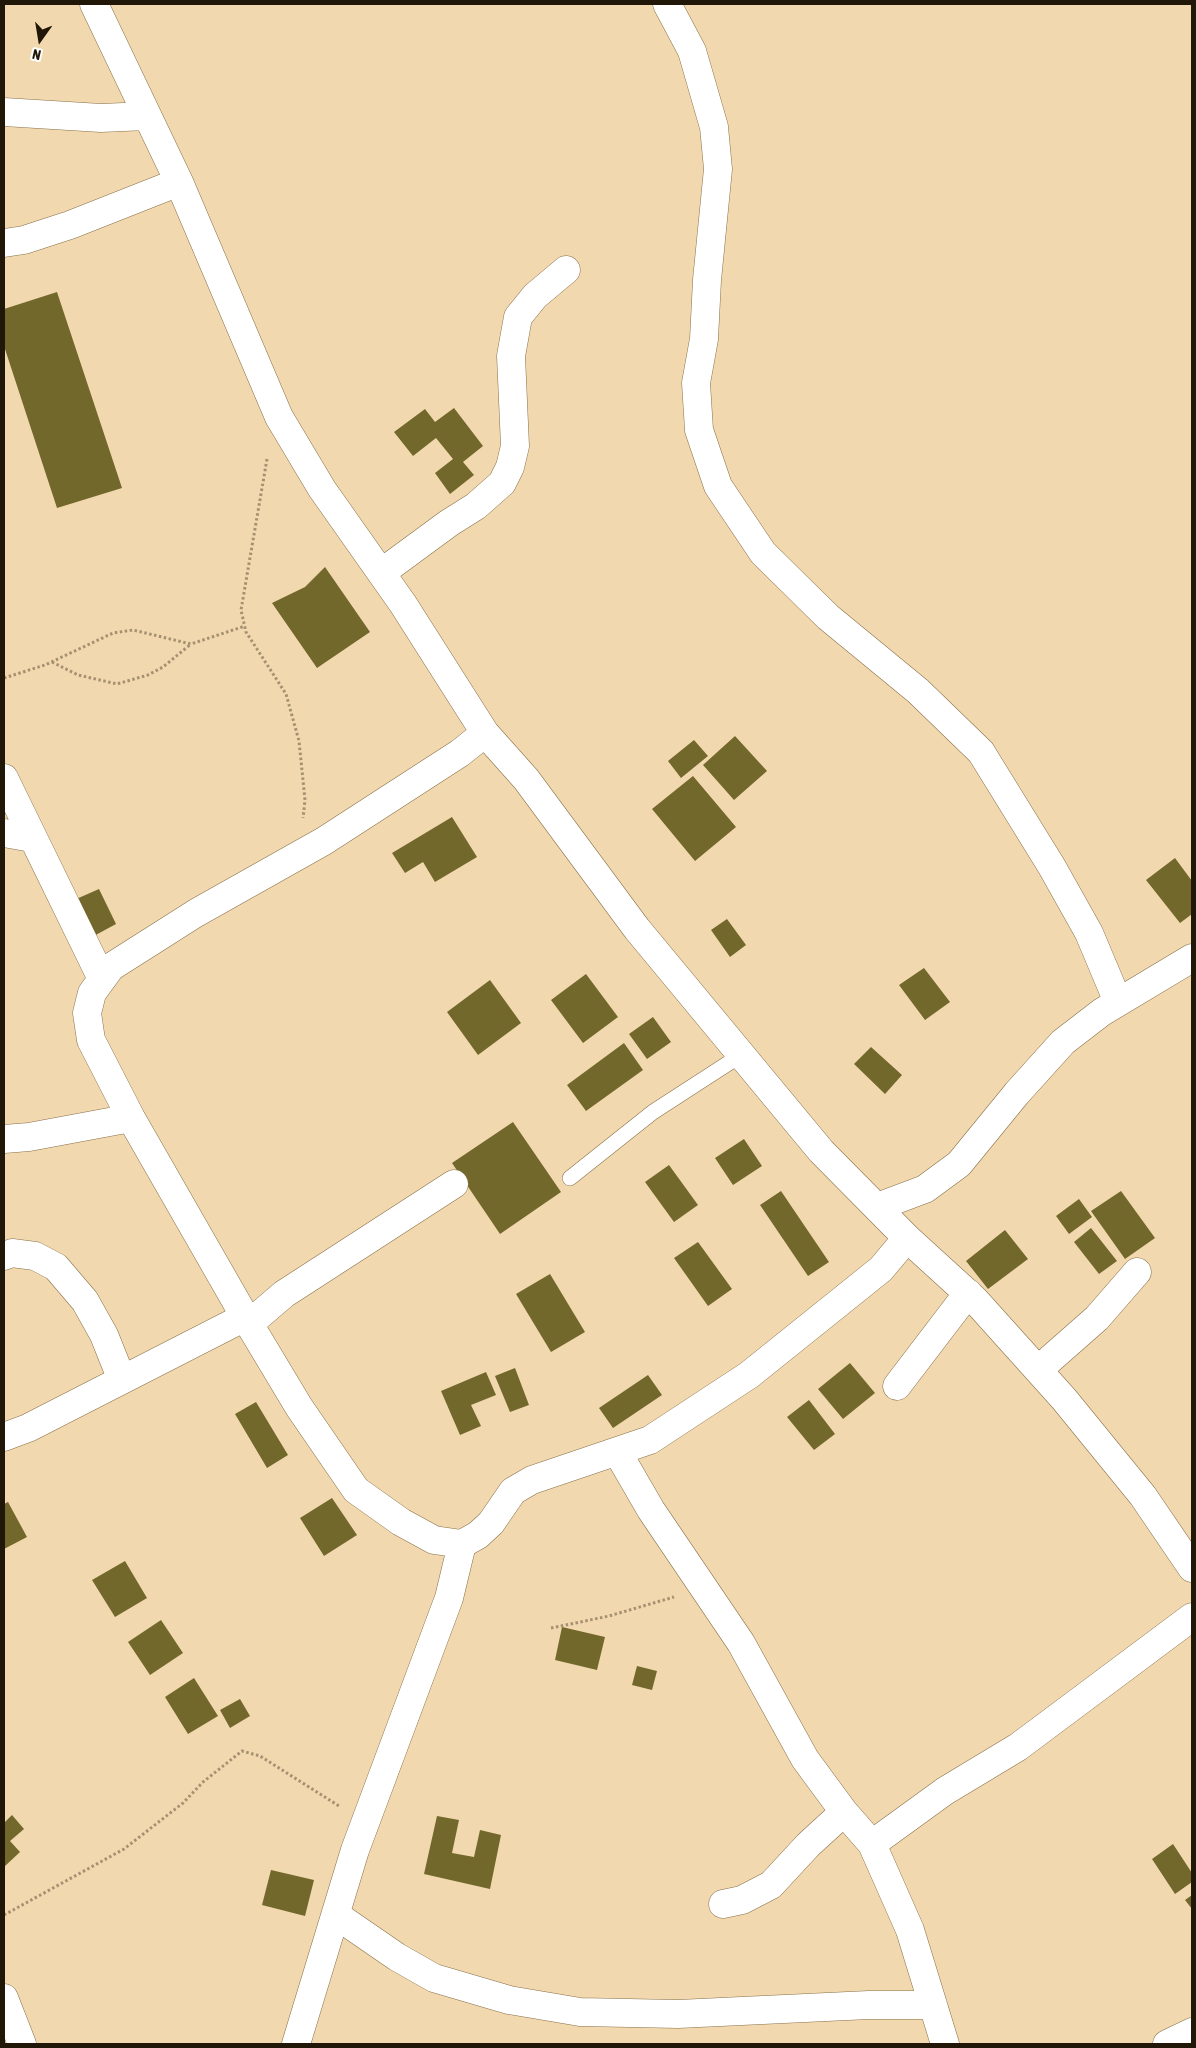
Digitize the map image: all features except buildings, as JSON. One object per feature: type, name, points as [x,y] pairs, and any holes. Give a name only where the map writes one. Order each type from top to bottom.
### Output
[{"type":"street","points":[[94,4],[179,182],[279,418],[322,489],[381,573],[485,733],[526,779],[637,929],[821,1151],[907,1238],[968,1293],[1038,1370],[1143,1496],[1192,1568]]},
{"type":"street","points":[[667,4],[692,51],[714,127],[718,170],[706,280],[704,339],[696,383],[699,430],[718,486],[763,553],[828,617],[918,690],[981,752],[1052,867],[1089,933],[1118,1002]]},
{"type":"street","points":[[4,112],[101,118],[146,116]]},
{"type":"street","points":[[4,243],[24,240],[70,225],[179,182]]},
{"type":"street","points":[[381,573],[449,523],[476,506],[502,483],[510,467],[515,446],[511,356],[518,317],[535,296],[566,270]]},
{"type":"street","points":[[485,733],[460,753],[298,855],[188,918],[111,968],[92,993],[87,1013],[91,1040],[131,1118],[247,1321],[299,1407],[356,1490],[401,1522],[434,1540],[462,1544],[478,1535],[491,1523],[512,1491],[532,1480],[650,1440],[748,1375],[881,1269],[907,1238]]},
{"type":"street","points":[[4,778],[102,980]]},
{"type":"street","points":[[4,834],[32,838]]},
{"type":"street","points":[[877,1207],[926,1189],[959,1164],[1011,1100],[1063,1042],[1118,1002],[1192,958]]},
{"type":"street","points":[[4,1139],[36,1136],[131,1118]]},
{"type":"street","points":[[4,1437],[28,1428],[122,1380],[247,1321],[284,1294],[454,1184]]},
{"type":"street","points":[[4,1256],[12,1253],[35,1256],[56,1267],[85,1301],[104,1335],[122,1380]]},
{"type":"street","points":[[1038,1370],[1096,1318],[1137,1272]]},
{"type":"street","points":[[897,1386],[968,1293]]},
{"type":"street","points":[[618,1452],[651,1510],[741,1642],[805,1759],[844,1812],[872,1844],[910,1930],[945,2044]]},
{"type":"street","points":[[296,2044],[364,1822],[449,1598],[462,1544]]},
{"type":"street","points":[[872,1844],[945,1790],[1018,1747],[1192,1617]]},
{"type":"street","points":[[723,1904],[742,1900],[772,1885],[808,1845],[844,1812]]},
{"type":"street","points":[[336,1915],[397,1957],[434,1978],[509,2000],[580,2012],[678,2014],[869,2005],[933,2005]]},
{"type":"street","points":[[4,1998],[22,2044]]},
{"type":"street","points":[[1167,2044],[1192,2032]]},
{"type":"lane","points":[[570,1178],[653,1112],[741,1055]]},
{"type":"path","points":[[279,418],[263,477],[241,610],[246,632],[286,694],[299,741],[305,800],[298,855]]},
{"type":"path","points":[[51,662],[78,675],[117,684],[148,675],[164,667],[191,644],[245,626]]},
{"type":"path","points":[[4,678],[51,662],[113,633],[133,630],[191,644]]},
{"type":"path","points":[[551,1628],[610,1616],[668,1600],[702,1584]]},
{"type":"path","points":[[4,1915],[124,1849],[183,1803],[203,1782],[242,1751],[260,1756],[364,1822]]}]
